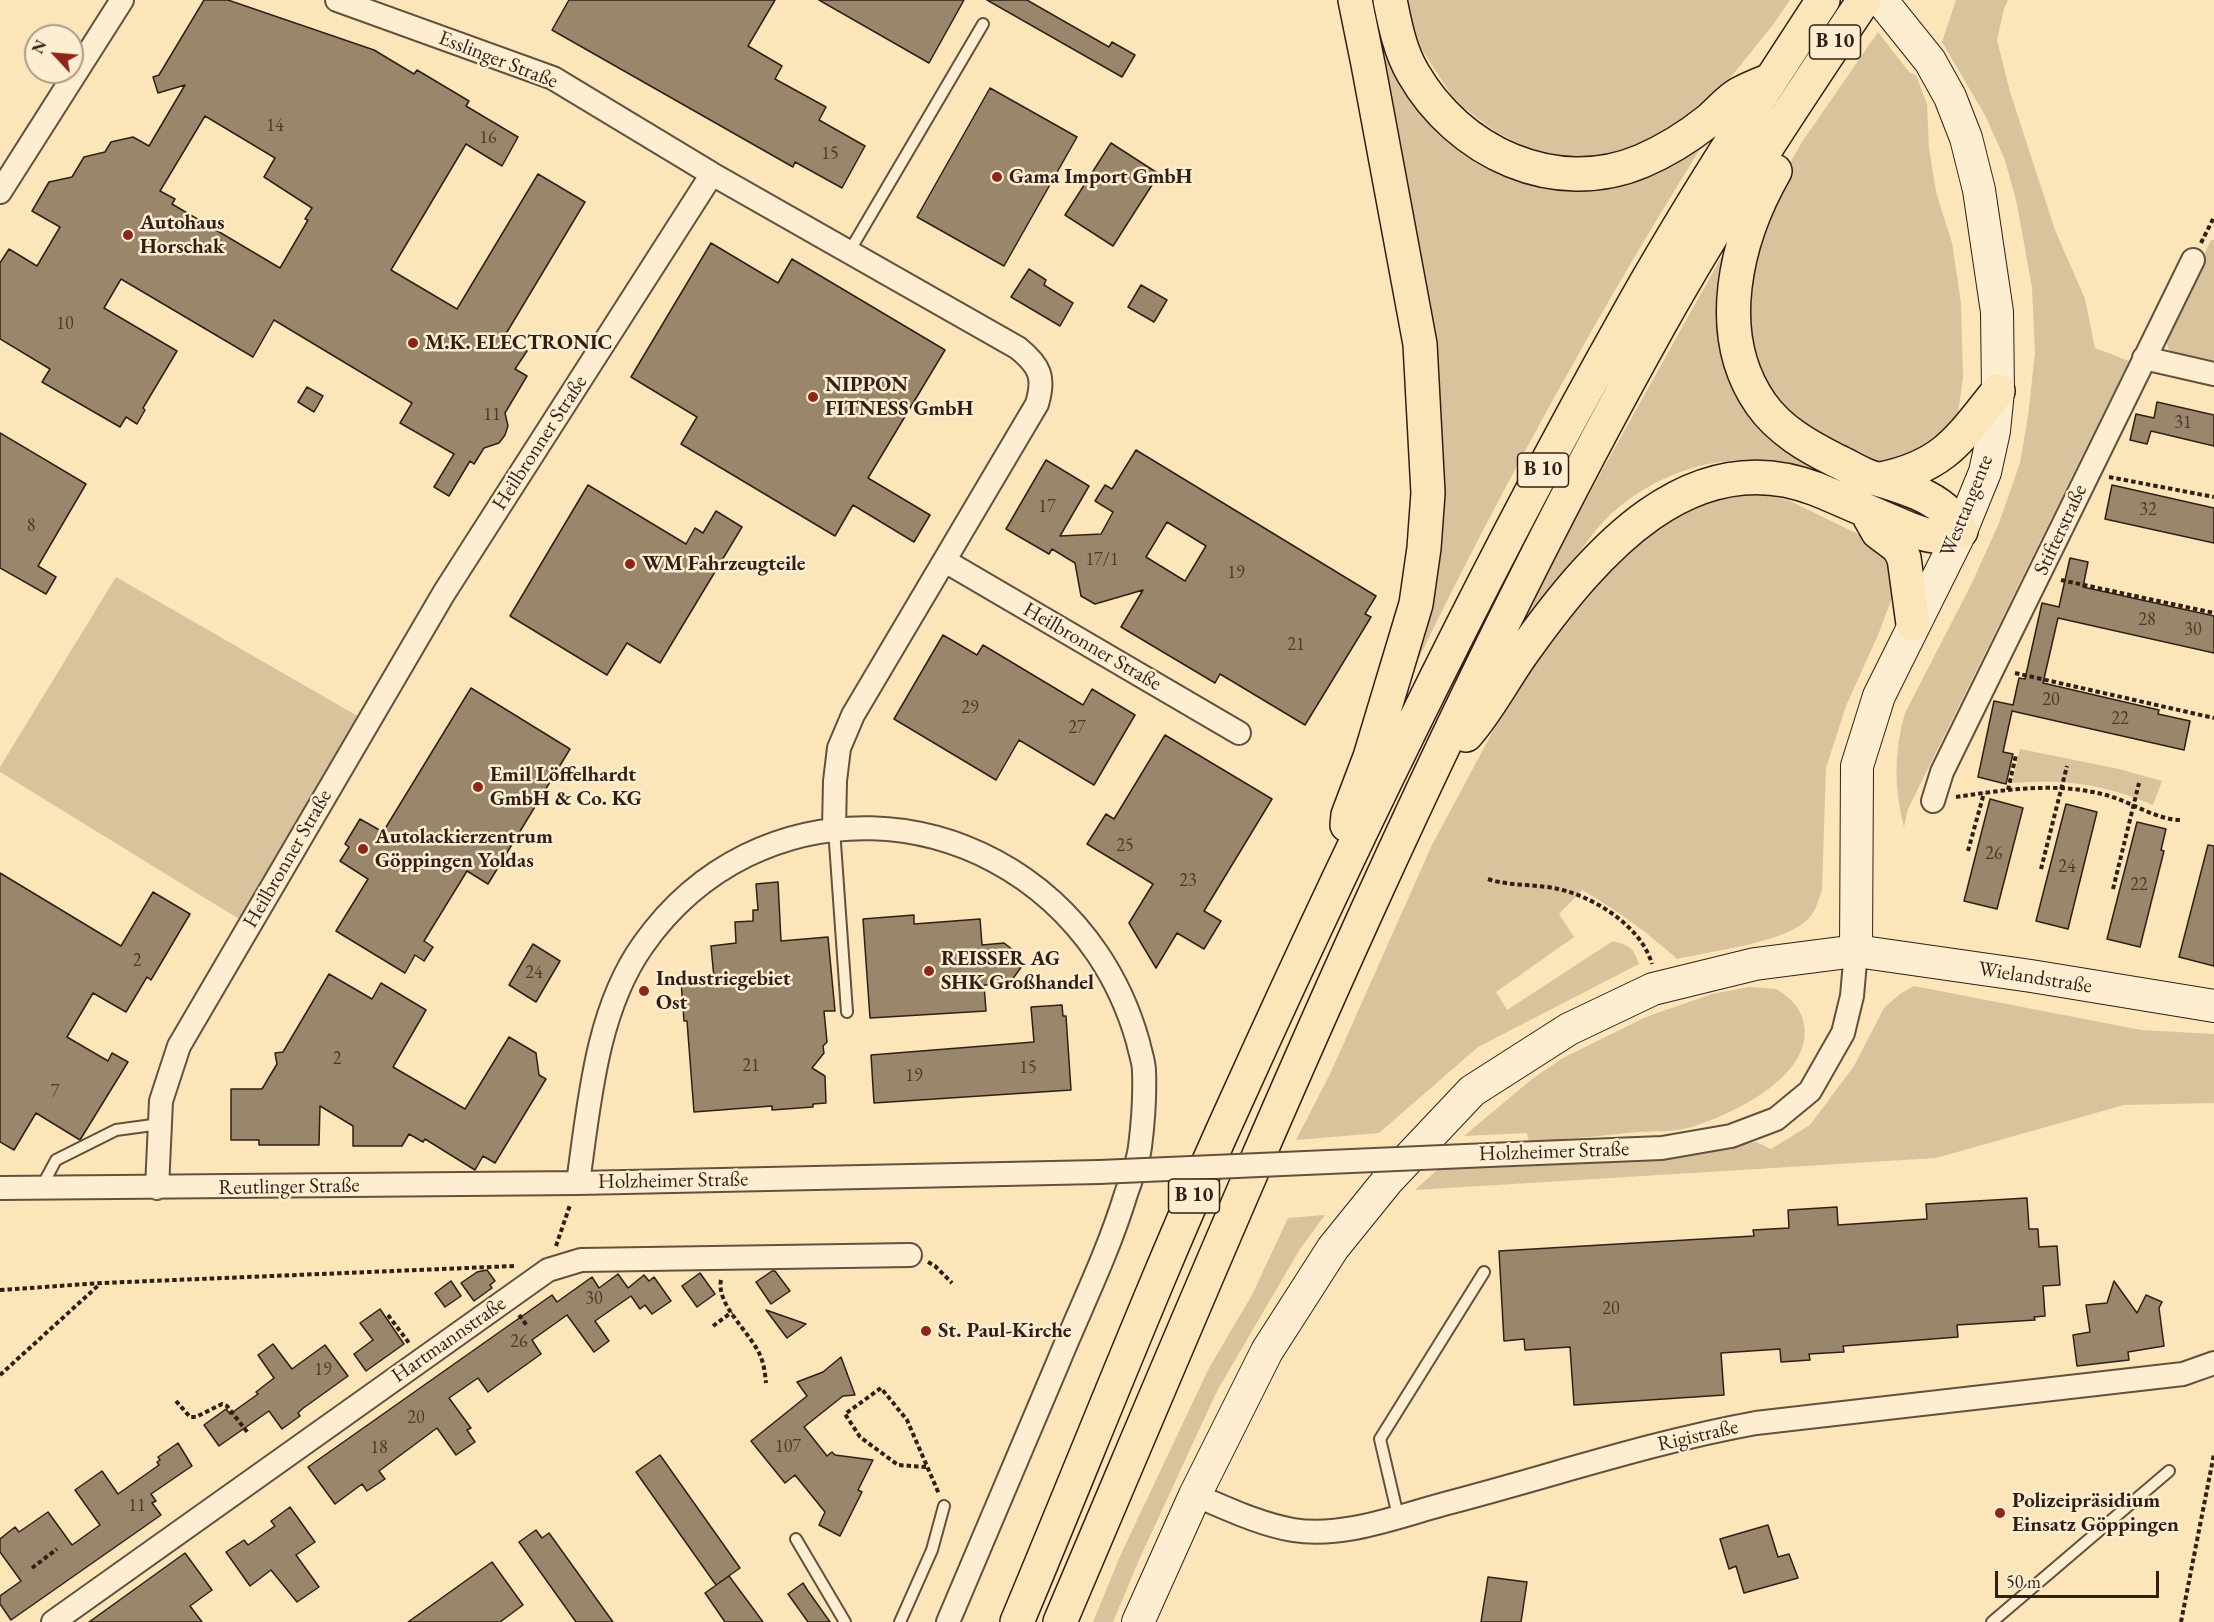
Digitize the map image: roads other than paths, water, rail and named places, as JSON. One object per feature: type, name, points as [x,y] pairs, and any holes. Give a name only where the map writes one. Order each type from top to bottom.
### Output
[{"type":"highway","name":"B 10","points":[[1341,874],[1348,815],[1370,757],[1416,604],[1428,493],[1420,344],[1355,0]]},
{"type":"highway","points":[[1390,0],[1401,46],[1412,72],[1426,94],[1456,128],[1480,146],[1539,170],[1588,175],[1615,171],[1642,161],[1667,149],[1707,122],[1738,95],[1770,80]]},
{"type":"highway","name":"B 10","points":[[1017,1622],[1144,1312],[1235,1102],[1341,874],[1481,588],[1548,459],[1628,314],[1770,80],[1823,0]]},
{"type":"highway","name":"B 10","points":[[1060,1622],[1267,1135],[1427,780],[1519,589],[1656,332],[1716,230],[1807,85],[1864,0]]},
{"type":"highway","points":[[1427,780],[1474,726],[1528,645],[1581,579],[1644,517],[1696,488],[1742,477],[1797,482],[1912,530],[1934,536],[1961,531],[1956,519],[1948,510],[1931,500],[1881,479],[1870,477],[1807,446],[1778,423],[1761,404],[1746,377],[1736,342],[1734,300],[1736,270],[1748,227],[1766,185],[1791,142],[1807,85]]},
{"type":"highway","points":[[1881,479],[1912,472],[1941,456],[1960,438],[1998,391]]},
{"type":"highway","points":[[1866,511],[1878,532],[1898,547],[1904,558],[1913,624]]},
{"type":"main road","name":"Westtangente","points":[[1856,951],[1857,766],[1879,696],[1961,531],[1985,472],[1994,431],[1998,391],[1997,312],[1979,190],[1966,138],[1950,97],[1922,50],[1881,0]]},
{"type":"main road","name":"Wielandstraße","points":[[1138,1622],[1195,1495],[1267,1351],[1333,1248],[1388,1180],[1472,1092],[1569,1029],[1659,988],[1755,964],[1856,951],[2031,976],[2214,1006]]},
{"type":"street","points":[[0,192],[122,0]]},
{"type":"street","name":"Esslinger Straße","points":[[338,0],[553,78],[712,174]]},
{"type":"street","points":[[712,174],[1018,348],[1039,368],[1042,387],[1037,404],[857,706],[839,748],[834,829]]},
{"type":"street","name":"Heilbronner Straße","points":[[157,1188],[161,1101],[179,1046],[444,593],[712,174]]},
{"type":"street","name":"Stifterstraße","points":[[1933,801],[1942,772],[2193,260]]},
{"type":"street","points":[[2144,358],[2214,374]]},
{"type":"street","name":"Heilbronner Straße","points":[[945,561],[1239,733]]},
{"type":"street","name":"Holzheimer Straße","points":[[948,1622],[1115,1228],[1140,1150],[1144,1067],[1132,1022],[1111,973],[1080,929],[1039,891],[1011,871],[982,855],[945,840],[905,831],[870,827],[809,833],[783,840],[740,859],[682,899],[641,948],[619,990],[607,1021],[593,1073],[578,1183],[1099,1172],[1489,1155],[1662,1148],[1731,1136],[1776,1119],[1810,1091],[1843,1033],[1852,996],[1856,951]]},
{"type":"street","name":"Reutlinger Straße","points":[[0,1188],[578,1183]]},
{"type":"street","name":"Hartmannstraße","points":[[53,1622],[548,1270],[581,1260],[910,1255]]},
{"type":"street","name":"Rigistraße","points":[[1195,1495],[1243,1516],[1294,1530],[1341,1531],[1529,1482],[1701,1433],[1756,1423],[2183,1374],[2214,1363]]},
{"type":"lane","points":[[849,252],[983,24]]},
{"type":"lane","points":[[834,829],[847,1012]]},
{"type":"lane","points":[[41,1188],[56,1160],[116,1130],[160,1124]]},
{"type":"lane","points":[[1398,1516],[1380,1440],[1484,1272]]},
{"type":"lane","points":[[1992,1622],[2169,1471]]},
{"type":"lane","points":[[900,1622],[932,1550],[944,1506]]},
{"type":"lane","points":[[796,1539],[845,1622]]},
{"type":"place","name":"Gama Import GmbH","points":[[997,177]]},
{"type":"place","name":"Autohaus Horschak","points":[[128,235]]},
{"type":"place","name":"M.K. ELECTRONIC","points":[[413,343]]},
{"type":"place","name":"NIPPON FITNESS GmbH","points":[[813,397]]},
{"type":"place","name":"WM Fahrzeugteile","points":[[630,564]]},
{"type":"place","name":"Emil Löffelhardt GmbH & Co. KG","points":[[478,787]]},
{"type":"place","name":"Autolackierzentrum Göppingen Yoldas","points":[[363,849]]},
{"type":"place","name":"REISSER AG SHK Großhandel","points":[[929,971]]},
{"type":"place","name":"Industriegebiet Ost","points":[[644,991]]},
{"type":"place","name":"St. Paul-Kirche","points":[[926,1331]]},
{"type":"place","name":"Polizeipräsidium Einsatz Göppingen","points":[[2000,1513]]}]
